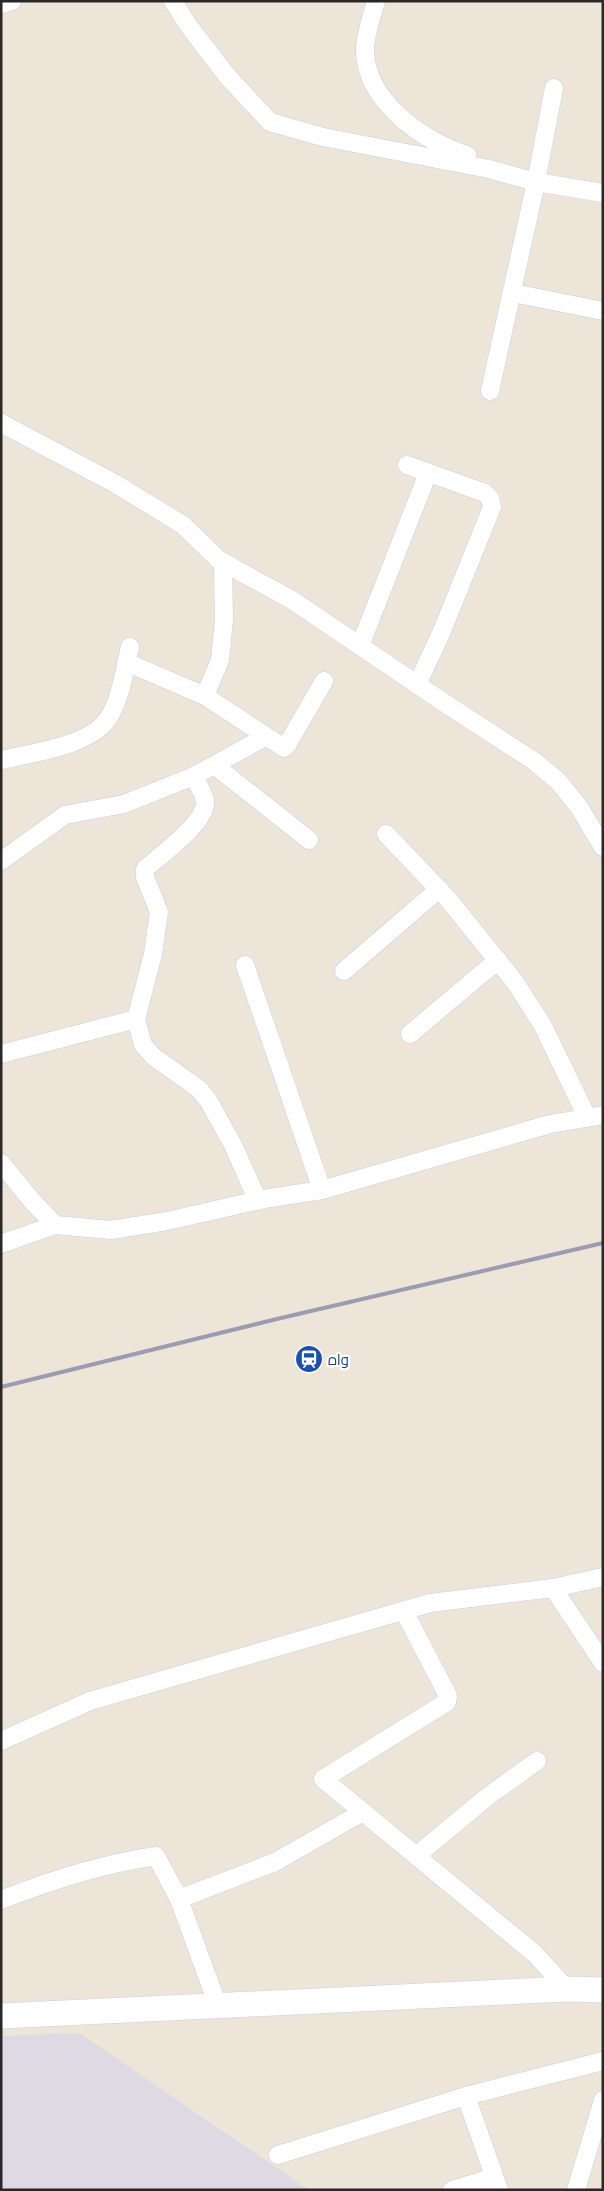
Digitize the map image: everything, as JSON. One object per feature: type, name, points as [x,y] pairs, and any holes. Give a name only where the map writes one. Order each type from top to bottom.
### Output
[{"type":"main road","points":[[1,2016],[567,1989],[603,1990]]},
{"type":"street","points":[[1,4],[12,1]]},
{"type":"street","points":[[173,1],[188,25],[228,77],[270,122],[323,137],[513,174]]},
{"type":"street","points":[[376,1],[364,50],[376,90],[392,109],[419,132],[446,149],[536,182],[603,193]]},
{"type":"street","points":[[490,391],[513,293],[554,88]]},
{"type":"street","points":[[513,293],[603,311]]},
{"type":"street","points":[[1,423],[114,483],[184,525],[223,562],[292,600],[527,756],[558,781],[579,807],[603,847]]},
{"type":"street","points":[[407,465],[485,493],[490,498],[492,507],[418,685]]},
{"type":"street","points":[[360,646],[428,473]]},
{"type":"street","points":[[205,696],[220,660],[224,620],[223,562]]},
{"type":"street","points":[[1,760],[76,741],[95,732],[107,720],[117,700],[128,655],[205,696],[264,737],[284,748],[324,680]]},
{"type":"street","points":[[1,861],[65,815],[124,804],[194,776],[264,737]]},
{"type":"street","points":[[214,765],[309,840]]},
{"type":"street","points":[[194,776],[206,801],[204,812],[190,830],[145,869],[145,878],[159,912],[153,954],[136,1019],[143,1046],[154,1057],[199,1089],[208,1100],[233,1145],[258,1201]]},
{"type":"street","points":[[1,1244],[55,1224],[111,1230],[167,1221],[258,1201],[322,1190],[550,1124],[595,1116],[515,982],[439,889],[386,834]]},
{"type":"street","points":[[344,971],[439,889]]},
{"type":"street","points":[[410,1034],[498,960]]},
{"type":"street","points":[[245,965],[322,1190]]},
{"type":"street","points":[[1,1054],[136,1019]]},
{"type":"street","points":[[1,1163],[33,1202],[55,1224]]},
{"type":"street","points":[[1,1740],[90,1700],[430,1603],[553,1588],[603,1577]]},
{"type":"street","points":[[553,1588],[603,1663]]},
{"type":"street","points":[[404,1611],[448,1696],[447,1702],[322,1779],[535,1954],[567,1989]]},
{"type":"street","points":[[416,1856],[487,1797],[537,1761]]},
{"type":"street","points":[[179,1899],[276,1862],[363,1812]]},
{"type":"street","points":[[1,1900],[38,1885],[138,1858],[156,1856],[179,1899],[218,2006]]},
{"type":"street","points":[[278,2155],[466,2096],[603,2061]]},
{"type":"street","points":[[452,2190],[497,2184],[466,2096]]},
{"type":"street","points":[[576,2190],[603,2100]]},
{"type":"shaded area","points":[[79,2033],[309,2190],[1,2190],[1,2036]]},
{"type":"railway","points":[[1,1387],[281,1318],[603,1243]]},
{"type":"place","name":"واہ","points":[[309,1359]]}]
